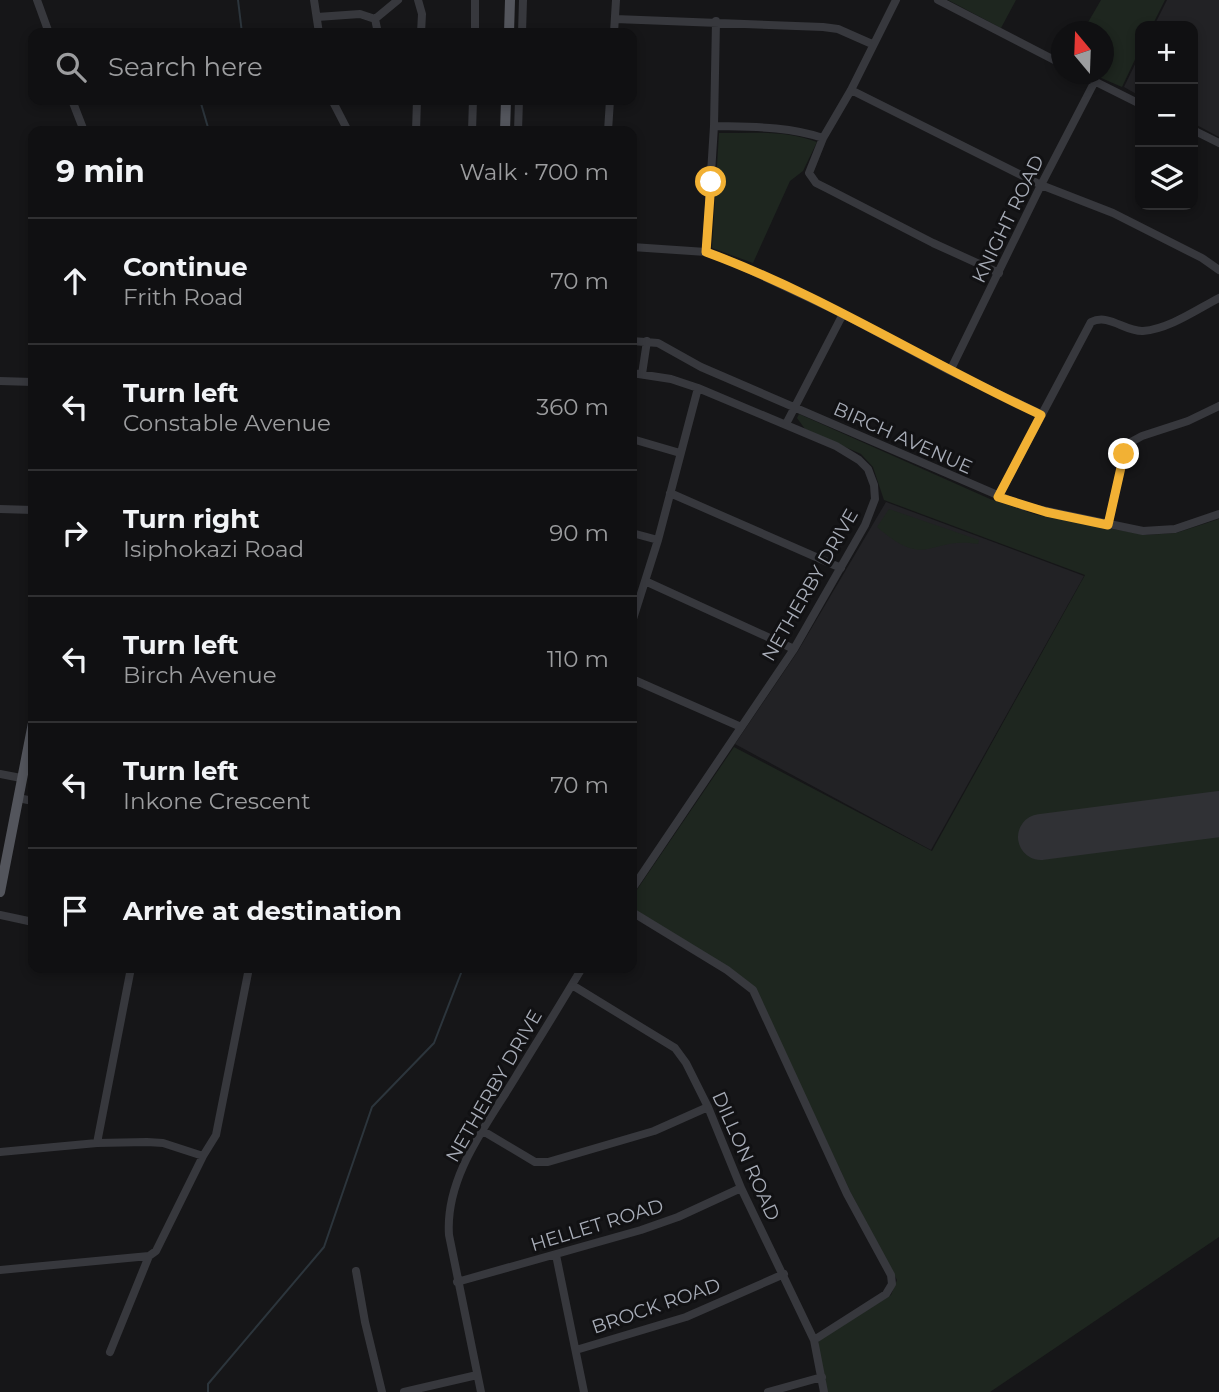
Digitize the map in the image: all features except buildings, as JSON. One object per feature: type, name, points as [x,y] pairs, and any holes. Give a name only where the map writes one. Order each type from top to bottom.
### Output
[{"type":"main road","points":[[509,28],[510,0]]},
{"type":"main road","points":[[505,126],[506,105]]},
{"type":"main road","points":[[0,892],[28,746]]},
{"type":"street","points":[[37,0],[46,28]]},
{"type":"street","points":[[314,0],[319,28]]},
{"type":"street","points":[[375,19],[398,0]]},
{"type":"street","points":[[418,0],[422,14],[421,28]]},
{"type":"street","points":[[475,0],[475,28]]},
{"type":"street","points":[[522,28],[523,0]]},
{"type":"street","points":[[614,28],[616,0]]},
{"type":"street","points":[[897,0],[823,138],[809,173],[816,183],[999,273]]},
{"type":"street","points":[[938,0],[1051,58]]},
{"type":"street","points":[[317,17],[360,14],[375,19]]},
{"type":"street","points":[[375,19],[376,28]]},
{"type":"street","points":[[615,19],[716,21],[838,29],[872,44]]},
{"type":"street","points":[[706,252],[714,126],[716,21]]},
{"type":"street","name":"KNIGHT ROAD","points":[[950,371],[1093,84]]},
{"type":"street","points":[[1101,84],[1135,101]]},
{"type":"street","points":[[851,90],[1041,185],[1114,213],[1202,258],[1219,271]]},
{"type":"street","points":[[74,105],[81,126]]},
{"type":"street","points":[[335,105],[345,126]]},
{"type":"street","points":[[416,126],[417,105]]},
{"type":"street","points":[[472,126],[473,105]]},
{"type":"street","points":[[518,126],[519,105]]},
{"type":"street","points":[[608,126],[610,105]]},
{"type":"street","points":[[714,126],[782,128],[823,138]]},
{"type":"street","points":[[1198,132],[1219,143]]},
{"type":"street","points":[[637,247],[706,252],[745,267],[1041,415]]},
{"type":"street","points":[[998,497],[1091,322],[1104,319],[1144,331],[1174,321],[1219,298]]},
{"type":"street","points":[[786,424],[843,314]]},
{"type":"street","points":[[637,341],[647,341],[642,374]]},
{"type":"street","name":"BIRCH AVENUE","points":[[647,341],[669,348],[701,367],[998,497],[1046,512],[1154,532],[1175,529],[1219,514]]},
{"type":"street","name":"NETHERBY DRIVE","points":[[637,374],[698,387],[853,455],[864,464],[872,476],[875,492],[865,525],[794,649],[637,882]]},
{"type":"street","points":[[0,382],[28,382]]},
{"type":"street","points":[[637,606],[658,540],[698,387]]},
{"type":"street","points":[[1108,525],[1124,454],[1131,442],[1188,421],[1219,406]]},
{"type":"street","points":[[637,440],[680,453]]},
{"type":"street","points":[[670,493],[841,568]]},
{"type":"street","points":[[0,509],[28,510]]},
{"type":"street","points":[[637,534],[658,540]]},
{"type":"street","points":[[645,581],[794,649]]},
{"type":"street","points":[[637,681],[741,727]]},
{"type":"street","points":[[0,774],[21,778]]},
{"type":"street","points":[[18,797],[28,800]]},
{"type":"street","points":[[0,915],[28,921]]},
{"type":"street","points":[[637,915],[727,970],[753,990],[835,1169],[891,1275],[892,1284],[886,1294],[814,1340]]},
{"type":"street","points":[[97,1143],[130,973]]},
{"type":"street","points":[[0,1270],[149,1256],[156,1251],[216,1135],[248,973]]},
{"type":"street","name":"NETHERBY DRIVE","points":[[481,1392],[457,1282],[449,1235],[449,1213],[460,1175],[483,1131],[579,973]]},
{"type":"street","name":"DILLON ROAD","points":[[572,985],[679,1051],[708,1107],[741,1188],[814,1340],[824,1392]]},
{"type":"street","points":[[483,1131],[535,1162],[548,1162],[653,1130],[708,1107]]},
{"type":"street","points":[[0,1152],[97,1143],[163,1143],[203,1156]]},
{"type":"street","name":"HELLET ROAD","points":[[457,1282],[666,1222],[741,1188]]},
{"type":"street","points":[[556,1255],[584,1392]]},
{"type":"street","points":[[110,1352],[149,1256]]},
{"type":"street","points":[[356,1270],[382,1392]]},
{"type":"street","name":"BROCK ROAD","points":[[576,1350],[686,1317],[784,1274]]},
{"type":"street","points":[[404,1392],[477,1375]]},
{"type":"street","points":[[768,1392],[822,1377]]},
{"type":"shaded area","points":[[948,0],[1016,0],[1001,28]]},
{"type":"shaded area","points":[[1101,0],[1165,0],[1154,21],[1135,21],[1135,60],[1122,87],[1114,84],[1114,21],[1089,21]]},
{"type":"shaded area","points":[[1167,0],[1219,0],[1219,137],[1198,126],[1198,21],[1156,21]]},
{"type":"shaded area","points":[[1135,64],[1135,93],[1124,87]]},
{"type":"shaded area","points":[[719,133],[781,134],[817,142],[803,171],[790,181],[753,263],[712,248]]},
{"type":"shaded area","points":[[799,414],[990,499],[1037,515],[1146,535],[1176,533],[1219,519],[1219,1237],[990,1392],[827,1392],[819,1340],[891,1295],[897,1280],[851,1193],[759,997],[637,911],[637,890],[734,747],[932,851],[1085,575],[884,500],[873,467],[861,454],[805,429],[797,418]]},
{"type":"shaded area","points":[[886,502],[1084,576],[931,850],[735,744],[798,651]]},
{"type":"shaded area","points":[[889,509],[979,540],[978,544],[948,544],[918,550],[907,547],[877,527]]},
{"type":"waterway","points":[[238,0],[241,28]]},
{"type":"waterway","points":[[201,105],[208,126]]},
{"type":"waterway","points":[[208,1392],[208,1384],[324,1247],[372,1107],[434,1043],[461,973]]},
{"type":"runway","points":[[1041,837],[1219,814]]},
{"type":"route","points":[[711,182],[706,252],[843,314],[950,371],[1041,415],[998,497],[1046,512],[1108,525],[1124,454]]}]
